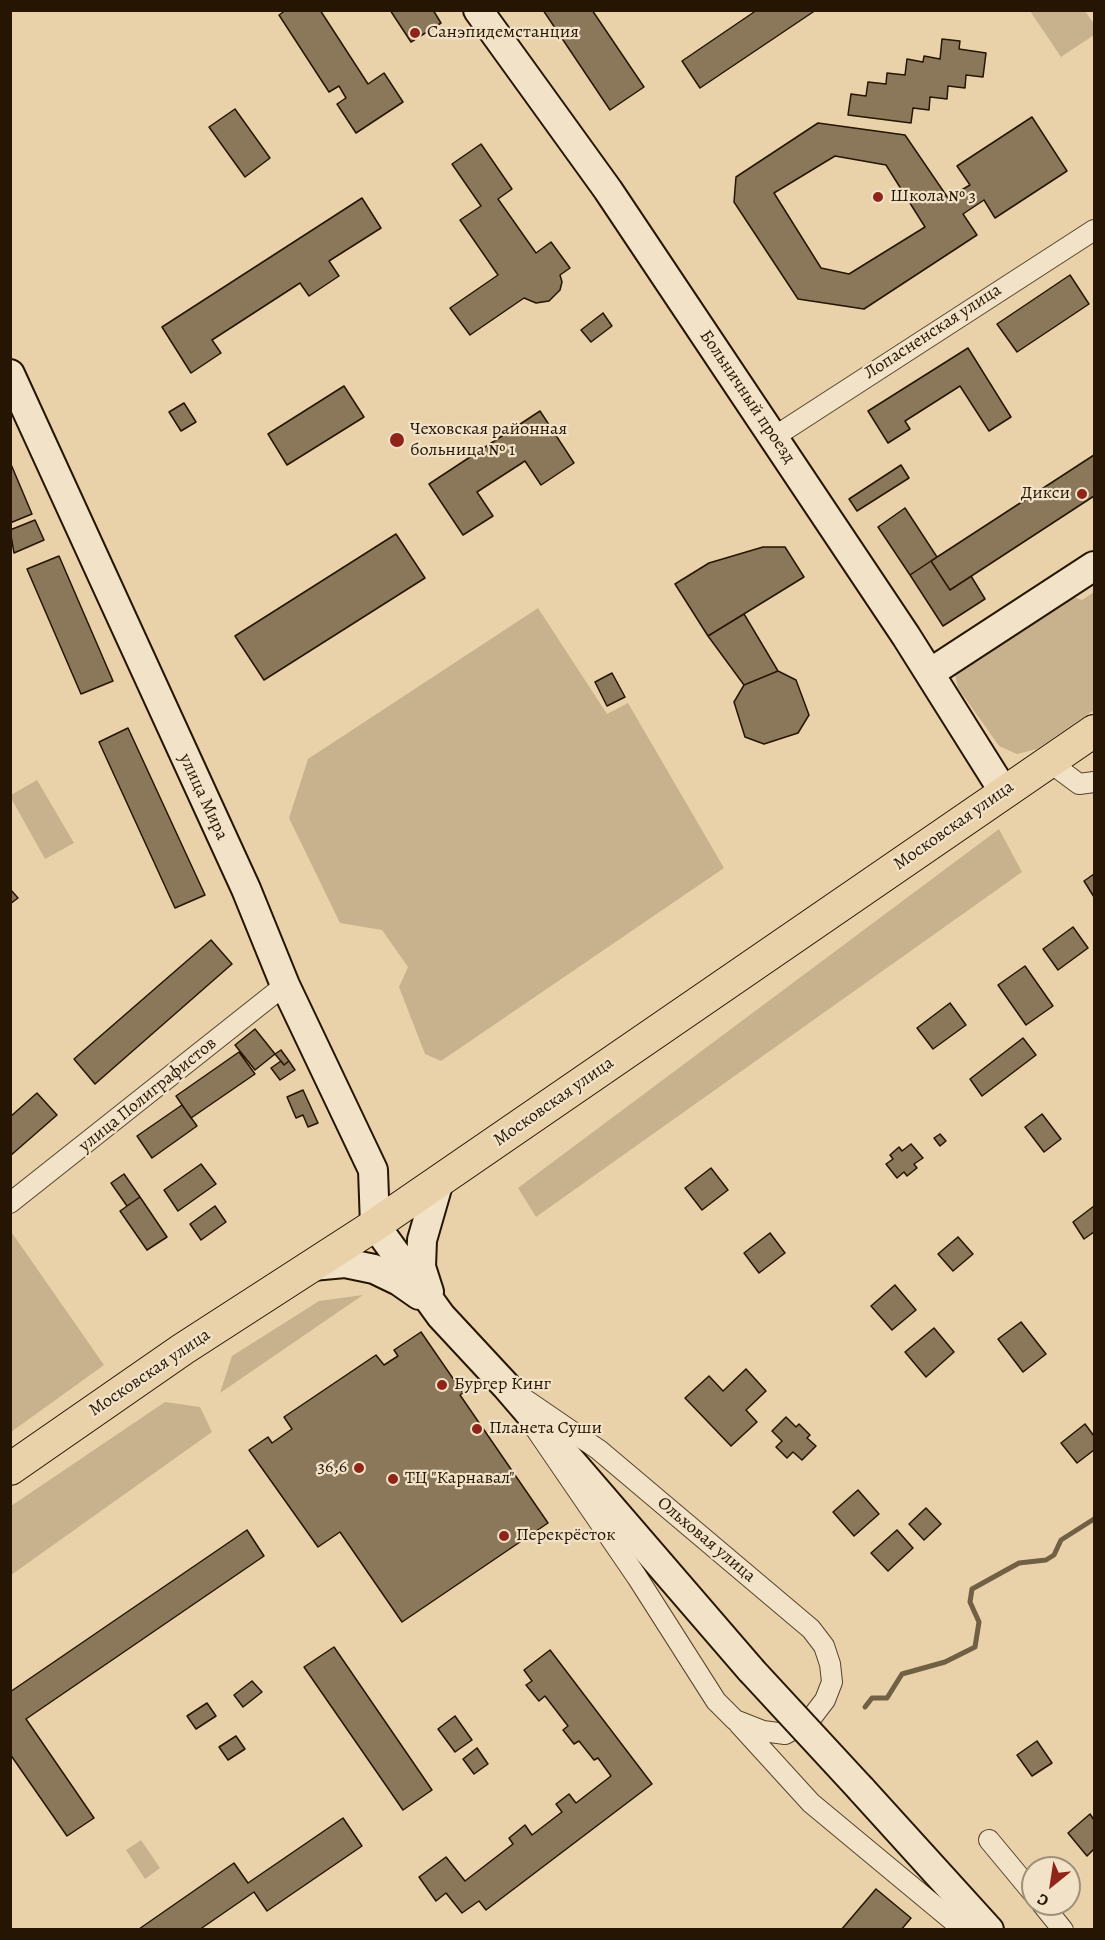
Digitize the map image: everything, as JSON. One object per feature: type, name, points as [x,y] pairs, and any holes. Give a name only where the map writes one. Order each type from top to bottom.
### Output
[{"type":"main road","name":"Московская улица","points":[[10,1469],[183,1349],[375,1225],[1048,761],[1095,731]]},
{"type":"street","name":"Больничный проезд","points":[[478,10],[608,190],[930,673],[1004,792]]},
{"type":"street","name":"Лопасненская улица","points":[[774,437],[1095,230]]},
{"type":"street","name":"улица Мира","points":[[10,374],[246,889],[285,986],[372,1170],[375,1225]]},
{"type":"street","points":[[930,673],[1095,566]]},
{"type":"street","points":[[1048,761],[1079,784],[1095,782]]},
{"type":"street","name":"улица Полиграфистов","points":[[10,1203],[285,986]]},
{"type":"street","points":[[434,1306],[421,1267],[422,1240],[439,1181]]},
{"type":"street","name":"Ольховая улица","points":[[375,1225],[434,1306],[751,1670],[988,1929]]},
{"type":"street","points":[[312,1266],[345,1263],[374,1269],[399,1281],[434,1306]]},
{"type":"street","name":"Ольховая улица","points":[[507,1388],[637,1577],[716,1701],[811,1803],[964,1929]]},
{"type":"street","name":"Ольховая улица","points":[[507,1388],[599,1450],[811,1629],[824,1646],[830,1664],[832,1682],[825,1700],[809,1721],[785,1734],[763,1731],[735,1720]]},
{"type":"street","points":[[989,1840],[1021,1879]]},
{"type":"street","points":[[1052,1916],[1063,1929]]},
{"type":"shaded area","points":[[1030,11],[1085,11],[1094,24],[1094,35],[1061,57]]},
{"type":"shaded area","points":[[1094,592],[1094,710],[1037,749],[1017,754],[999,746],[958,688],[955,674],[961,663],[1067,595],[1082,600]]},
{"type":"shaded area","points":[[538,608],[607,714],[628,703],[724,868],[441,1061],[425,1054],[399,987],[408,967],[382,930],[340,923],[289,818],[308,759]]},
{"type":"shaded area","points":[[37,780],[74,843],[45,859],[11,798],[11,795]]},
{"type":"shaded area","points":[[999,829],[1022,872],[536,1217],[518,1188]]},
{"type":"shaded area","points":[[10,1230],[104,1365],[11,1432],[10,1432]]},
{"type":"shaded area","points":[[363,1295],[220,1393],[232,1356],[319,1301]]},
{"type":"shaded area","points":[[165,1402],[200,1407],[212,1432],[11,1575],[11,1506]]},
{"type":"shaded area","points":[[141,1840],[160,1868],[145,1879],[126,1850]]},
{"type":"building","points":[[286,10],[320,10],[368,84],[384,73],[403,102],[356,133],[337,104],[346,98],[339,86],[329,92],[279,15]]},
{"type":"building","name":"Санэпидемстанция","points":[[390,10],[433,10],[441,23],[411,42]]},
{"type":"building","points":[[543,10],[592,10],[644,87],[610,110]]},
{"type":"building","points":[[757,10],[816,10],[700,88],[682,61]]},
{"type":"building","points":[[942,39],[960,41],[959,49],[986,53],[983,77],[966,75],[965,88],[948,86],[947,99],[930,97],[929,110],[913,108],[911,123],[848,115],[851,94],[866,96],[868,82],[886,84],[887,73],[905,75],[907,59],[923,62],[924,56],[940,59]]},
{"type":"building","points":[[235,109],[270,158],[245,177],[209,127]]},
{"type":"building","points":[[1032,117],[1067,171],[995,218],[984,200],[963,214],[977,235],[864,309],[798,299],[734,202],[736,177],[818,123],[905,135],[948,198],[970,185],[957,166]],"holes":[[[835,156],[886,165],[925,227],[849,274],[821,268],[774,193]]]},
{"type":"building","points":[[481,144],[512,189],[498,199],[536,253],[551,242],[570,268],[560,275],[562,282],[560,290],[549,301],[536,303],[524,298],[470,335],[450,308],[498,275],[460,220],[481,206],[452,164]]},
{"type":"building","points":[[362,198],[381,228],[329,261],[339,276],[309,296],[300,283],[212,340],[221,353],[191,373],[162,327]]},
{"type":"building","points":[[1070,275],[1089,304],[1017,352],[997,324]]},
{"type":"building","points":[[603,313],[612,326],[591,342],[581,330]]},
{"type":"building","points":[[968,348],[1011,417],[989,431],[960,386],[905,421],[910,429],[888,443],[868,411]]},
{"type":"building","points":[[344,386],[364,417],[287,465],[268,434]]},
{"type":"building","points":[[184,403],[196,422],[181,431],[169,412]]},
{"type":"building","points":[[540,411],[574,463],[541,485],[525,461],[477,492],[493,516],[463,535],[429,484]]},
{"type":"building","points":[[1094,455],[1094,496],[950,590],[931,561]]},
{"type":"building","points":[[10,462],[32,514],[10,523]]},
{"type":"building","points":[[901,465],[909,478],[857,511],[849,499]]},
{"type":"building","points":[[905,508],[937,557],[910,575],[878,527]]},
{"type":"building","points":[[35,520],[44,540],[14,553],[10,530]]},
{"type":"building","points":[[396,534],[425,578],[264,680],[235,636]]},
{"type":"building","points":[[763,547],[785,547],[804,577],[708,636],[675,584],[709,563]]},
{"type":"building","points":[[59,556],[113,681],[81,694],[27,569]]},
{"type":"building","points":[[931,561],[950,590],[971,576],[985,599],[943,626],[910,575]]},
{"type":"building","points":[[744,614],[778,671],[744,685],[708,636]]},
{"type":"building","points":[[778,671],[796,680],[809,715],[798,733],[764,744],[745,737],[734,702],[744,685]]},
{"type":"building","points":[[612,673],[625,697],[607,706],[595,682]]},
{"type":"building","points":[[128,728],[205,895],[175,908],[99,742]]},
{"type":"building","points":[[1094,874],[1094,897],[1084,881]]},
{"type":"building","points":[[10,889],[18,898],[10,904]]},
{"type":"building","points":[[1073,927],[1088,948],[1058,970],[1043,949]]},
{"type":"building","points":[[211,940],[232,964],[95,1084],[74,1059]]},
{"type":"building","points":[[1025,966],[1053,1006],[1026,1025],[998,985]]},
{"type":"building","points":[[950,1003],[966,1025],[933,1049],[917,1028]]},
{"type":"building","points":[[255,1029],[275,1054],[255,1070],[235,1045]]},
{"type":"building","points":[[1023,1038],[1036,1055],[982,1096],[970,1079]]},
{"type":"building","points":[[281,1050],[289,1061],[284,1065],[275,1054]]},
{"type":"building","points":[[239,1052],[255,1074],[191,1118],[176,1096]]},
{"type":"building","points":[[281,1061],[284,1065],[289,1061],[295,1070],[280,1080],[271,1068]]},
{"type":"building","points":[[303,1090],[318,1123],[308,1127],[303,1115],[296,1118],[287,1097]]},
{"type":"building","points":[[37,1093],[57,1115],[10,1156],[10,1117]]},
{"type":"building","points":[[182,1105],[197,1126],[152,1158],[137,1136]]},
{"type":"building","points":[[1042,1114],[1061,1139],[1044,1152],[1025,1127]]},
{"type":"building","points":[[940,1134],[946,1141],[940,1146],[934,1138]]},
{"type":"building","points":[[911,1144],[923,1158],[914,1164],[917,1168],[907,1176],[904,1172],[897,1178],[886,1164],[893,1159],[890,1155],[899,1147],[902,1151]]},
{"type":"building","points":[[201,1164],[216,1184],[178,1211],[164,1190]]},
{"type":"building","points":[[711,1168],[728,1190],[702,1210],[685,1188]]},
{"type":"building","points":[[124,1174],[140,1197],[127,1206],[111,1183]]},
{"type":"building","points":[[140,1197],[167,1237],[147,1250],[120,1211]]},
{"type":"building","points":[[215,1206],[226,1222],[201,1240],[190,1224]]},
{"type":"building","points":[[1094,1206],[1094,1232],[1084,1239],[1073,1222]]},
{"type":"building","points":[[770,1233],[785,1253],[759,1273],[744,1253]]},
{"type":"building","points":[[958,1237],[973,1254],[953,1271],[938,1254]]},
{"type":"building","points":[[895,1285],[916,1310],[892,1330],[871,1306]]},
{"type":"building","points":[[1021,1322],[1046,1354],[1023,1372],[998,1339]]},
{"type":"building","points":[[934,1328],[954,1352],[926,1377],[905,1352]]},
{"type":"building","name":"ТЦ \"Карнавал\"","points":[[421,1332],[463,1393],[460,1395],[548,1523],[402,1622],[340,1532],[318,1547],[249,1450],[268,1437],[272,1443],[292,1429],[284,1417],[376,1355],[384,1365],[398,1356],[394,1350]]},
{"type":"building","points":[[746,1369],[766,1391],[746,1410],[757,1422],[731,1446],[685,1398],[709,1376],[723,1391]]},
{"type":"building","points":[[786,1417],[796,1427],[799,1424],[810,1435],[807,1438],[816,1446],[802,1460],[793,1452],[787,1458],[776,1447],[782,1441],[772,1431]]},
{"type":"building","points":[[1085,1424],[1094,1436],[1094,1450],[1077,1463],[1061,1443]]},
{"type":"building","points":[[858,1490],[879,1514],[854,1536],[833,1512]]},
{"type":"building","points":[[926,1508],[941,1524],[924,1540],[909,1524]]},
{"type":"building","points":[[247,1530],[264,1556],[26,1719],[94,1818],[67,1836],[10,1754],[10,1692]]},
{"type":"building","points":[[897,1530],[913,1548],[888,1571],[871,1553]]},
{"type":"building","points":[[334,1647],[432,1790],[403,1810],[304,1667]]},
{"type":"building","points":[[550,1650],[652,1784],[486,1910],[479,1901],[462,1913],[446,1893],[436,1901],[419,1877],[446,1857],[465,1881],[513,1844],[509,1838],[525,1825],[532,1835],[562,1812],[556,1804],[569,1794],[576,1803],[611,1776],[598,1758],[594,1760],[579,1741],[574,1744],[563,1730],[568,1726],[545,1696],[539,1701],[526,1685],[532,1681],[524,1670]]},
{"type":"building","points":[[252,1681],[262,1692],[243,1707],[234,1695]]},
{"type":"building","points":[[207,1703],[216,1716],[196,1729],[187,1716]]},
{"type":"building","points":[[455,1716],[472,1740],[455,1752],[438,1729]]},
{"type":"building","points":[[236,1736],[245,1749],[228,1760],[219,1747]]},
{"type":"building","points":[[1037,1741],[1052,1763],[1032,1776],[1017,1755]]},
{"type":"building","points":[[477,1748],[488,1764],[474,1774],[463,1759]]},
{"type":"building","points":[[1090,1814],[1094,1820],[1094,1849],[1087,1856],[1068,1833]]},
{"type":"building","points":[[343,1818],[362,1846],[267,1911],[254,1892],[199,1930],[139,1929],[234,1863],[248,1883]]},
{"type":"building","points":[[876,1889],[911,1918],[901,1930],[841,1930]]},
{"type":"waterway","points":[[865,1707],[872,1698],[887,1698],[902,1674],[945,1662],[975,1647],[979,1622],[970,1602],[972,1589],[1019,1563],[1046,1560],[1054,1555],[1061,1540],[1094,1519]]},
{"type":"place","name":"Санэпидемстанция","points":[[415,33]]},
{"type":"place","name":"Школа № 3","points":[[878,197]]},
{"type":"place","name":"Чеховская районная больница № 1","points":[[397,440]]},
{"type":"place","name":"Дикси","points":[[1082,494]]},
{"type":"place","name":"Бургер Кинг","points":[[442,1385]]},
{"type":"place","name":"Планета Суши","points":[[477,1429]]},
{"type":"place","name":"36,6","points":[[359,1468]]},
{"type":"place","name":"ТЦ \"Карнавал\"","points":[[393,1479]]},
{"type":"place","name":"Перекрёсток","points":[[504,1536]]}]
